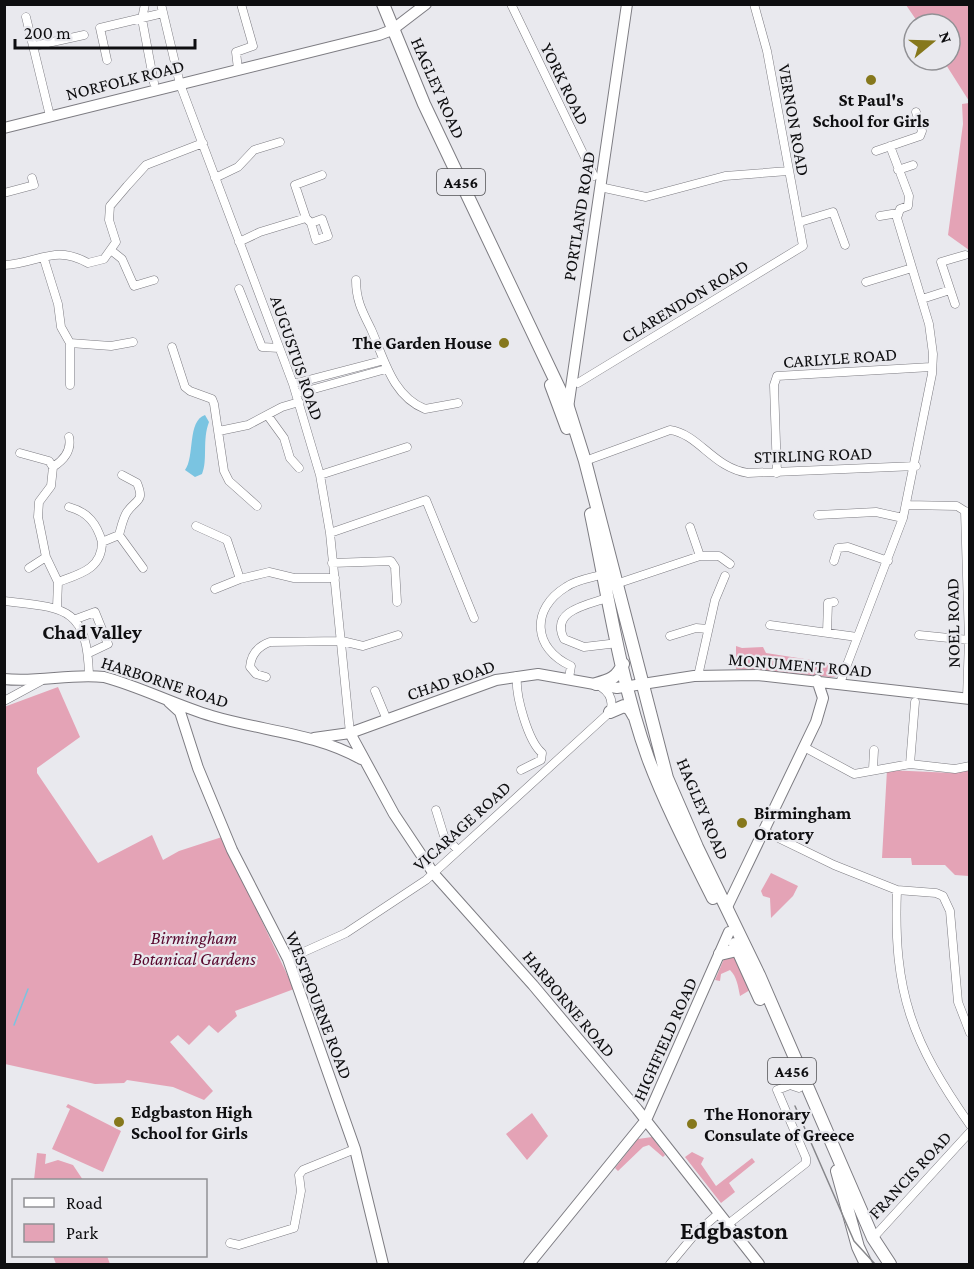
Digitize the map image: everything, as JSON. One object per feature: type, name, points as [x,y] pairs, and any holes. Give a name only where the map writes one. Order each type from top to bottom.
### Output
[{"type":"highway","name":"HAGLEY ROAD","points":[[383,4],[424,104],[568,406],[585,461],[642,683],[663,780]]},
{"type":"highway","name":"HAGLEY ROAD","points":[[539,347],[569,433],[588,500],[601,575],[642,740],[724,910],[873,1238],[890,1264]]},
{"type":"highway","points":[[607,598],[612,596],[616,585]]},
{"type":"highway","points":[[596,684],[611,680],[619,674],[623,664]]},
{"type":"highway","points":[[642,683],[640,702],[646,726],[642,740]]},
{"type":"highway","points":[[610,712],[624,706],[630,709],[637,723]]},
{"type":"highway","name":"HAGLEY ROAD","points":[[724,910],[729,932],[839,1178],[858,1247],[866,1264]]},
{"type":"highway","points":[[720,954],[737,950]]},
{"type":"main road","points":[[393,30],[426,4]]},
{"type":"main road","name":"PORTLAND ROAD","points":[[569,433],[568,406],[627,4]]},
{"type":"main road","name":"NORFOLK ROAD","points":[[4,128],[393,30]]},
{"type":"main road","name":"CHAD ROAD","points":[[352,728],[387,720],[466,689],[518,676],[538,674],[628,687]]},
{"type":"main road","name":"HARBORNE ROAD","points":[[4,679],[42,680],[89,675],[119,681],[183,710],[314,738],[342,748],[361,759]]},
{"type":"main road","name":"MONUMENT ROAD","points":[[628,687],[698,676],[757,675],[817,680],[968,699]]},
{"type":"main road","points":[[817,680],[823,698]]},
{"type":"main road","points":[[724,910],[816,722],[823,698],[840,683]]},
{"type":"main road","name":"WESTBOURNE ROAD","points":[[183,710],[198,768],[232,850],[288,959],[355,1149],[383,1264]]},
{"type":"main road","name":"HARBORNE ROAD","points":[[314,738],[326,737],[352,728],[361,759],[434,874],[533,985],[646,1120],[759,1264]]},
{"type":"main road","name":"HIGHFIELD ROAD","points":[[529,1264],[646,1120],[729,932]]},
{"type":"street","points":[[145,4],[142,19],[154,83]]},
{"type":"street","name":"AUGUSTUS ROAD","points":[[161,4],[180,84],[293,384],[320,475],[330,532],[352,728]]},
{"type":"street","points":[[238,69],[236,51],[253,46],[241,4]]},
{"type":"street","name":"YORK ROAD","points":[[510,4],[594,176]]},
{"type":"street","name":"VERNON ROAD","points":[[754,4],[767,51],[788,171],[804,241]]},
{"type":"street","points":[[107,60],[100,28],[163,14]]},
{"type":"street","points":[[26,17],[50,116]]},
{"type":"street","points":[[34,46],[84,35]]},
{"type":"street","points":[[876,151],[920,136],[922,131],[916,112]]},
{"type":"street","points":[[216,178],[238,167],[254,150],[280,142]]},
{"type":"street","points":[[4,265],[68,253],[88,263],[105,259],[116,242],[108,213],[115,200],[146,165],[202,143]]},
{"type":"street","points":[[880,216],[898,213],[909,203],[890,146]]},
{"type":"street","points":[[898,170],[913,165]]},
{"type":"street","points":[[600,187],[646,197],[725,176],[788,171]]},
{"type":"street","points":[[240,242],[260,232],[308,220],[295,185],[322,175]]},
{"type":"street","points":[[4,193],[34,185],[32,178]]},
{"type":"street","points":[[800,222],[833,212],[845,245]]},
{"type":"street","points":[[840,683],[888,561],[907,505],[932,374],[931,337],[898,213]]},
{"type":"street","name":"CLARENDON ROAD","points":[[578,383],[799,250],[804,241]]},
{"type":"street","points":[[112,251],[122,259],[134,286],[154,280]]},
{"type":"street","points":[[955,304],[941,262],[965,255]]},
{"type":"street","points":[[44,259],[58,304],[61,327],[70,344],[71,385]]},
{"type":"street","points":[[878,290],[870,281],[912,268]]},
{"type":"street","points":[[356,280],[356,296],[361,311],[371,329],[381,360],[393,381],[425,409],[458,403]]},
{"type":"street","points":[[239,289],[262,347],[279,348]]},
{"type":"street","points":[[922,299],[950,290]]},
{"type":"street","points":[[70,344],[111,346],[133,342]]},
{"type":"street","points":[[172,346],[185,387],[212,399],[224,471],[229,481],[257,506]]},
{"type":"street","points":[[293,384],[381,360]]},
{"type":"street","name":"CARLYLE ROAD","points":[[777,473],[774,385],[777,376],[931,367]]},
{"type":"street","points":[[219,431],[248,425],[297,398],[386,369]]},
{"type":"street","points":[[268,416],[284,438],[290,458],[299,468]]},
{"type":"street","name":"STIRLING ROAD","points":[[585,461],[670,430],[683,434],[723,465],[735,471],[777,473],[916,466]]},
{"type":"street","points":[[53,467],[67,454],[71,446],[69,437]]},
{"type":"street","points":[[320,475],[373,461],[407,447]]},
{"type":"street","points":[[20,453],[49,461],[53,467],[51,486],[39,502],[39,510],[40,536],[46,557],[58,582],[57,607]]},
{"type":"street","points":[[119,535],[126,512],[136,505],[140,490],[137,483],[122,475]]},
{"type":"street","points":[[330,532],[426,500],[474,618]]},
{"type":"street","points":[[907,505],[957,506],[967,512]]},
{"type":"street","points":[[58,582],[91,569],[102,551],[102,542],[89,516],[69,507]]},
{"type":"street","points":[[818,515],[876,512],[903,518]]},
{"type":"street","name":"NOEL ROAD","points":[[967,512],[968,699]]},
{"type":"street","points":[[196,526],[227,540],[240,579]]},
{"type":"street","points":[[690,527],[699,556]]},
{"type":"street","points":[[102,542],[119,535]]},
{"type":"street","points":[[119,535],[144,568]]},
{"type":"street","points":[[834,561],[838,548],[848,547],[888,561]]},
{"type":"street","points":[[616,585],[699,556],[719,556],[730,568],[718,590],[698,676]]},
{"type":"street","points":[[29,567],[46,557]]},
{"type":"street","points":[[332,563],[391,561],[395,567],[397,602]]},
{"type":"street","points":[[214,589],[240,579],[269,572],[294,578],[335,578]]},
{"type":"street","points":[[569,678],[570,666],[548,651],[541,638],[545,607],[565,587],[601,575]]},
{"type":"street","points":[[607,598],[563,616],[559,623],[560,631],[564,639],[584,647],[618,643]]},
{"type":"street","points":[[4,600],[57,607],[76,619],[89,652],[89,675]]},
{"type":"street","points":[[827,632],[828,603],[834,602]]},
{"type":"street","points":[[76,619],[95,612],[108,644],[89,652]]},
{"type":"street","points":[[770,625],[857,637]]},
{"type":"street","points":[[932,635],[934,625]]},
{"type":"street","points":[[670,636],[696,628],[708,629]]},
{"type":"street","points":[[266,677],[256,674],[250,667],[251,658],[263,645],[280,640],[342,641],[363,646],[398,635]]},
{"type":"street","points":[[919,635],[969,640]]},
{"type":"street","points":[[518,676],[518,697],[536,747],[551,765]]},
{"type":"street","points":[[4,701],[42,680]]},
{"type":"street","points":[[596,684],[610,696],[613,706],[610,712]]},
{"type":"street","points":[[375,691],[387,720]]},
{"type":"street","points":[[910,764],[915,702]]},
{"type":"street","name":"VICARAGE ROAD","points":[[288,959],[346,933],[434,874],[610,712]]},
{"type":"street","points":[[804,747],[854,774],[910,764],[955,769],[969,766]]},
{"type":"street","points":[[873,769],[874,750]]},
{"type":"street","points":[[521,770],[541,760],[543,753]]},
{"type":"street","points":[[436,810],[444,836],[458,850]]},
{"type":"street","points":[[762,830],[834,865],[897,891],[936,893],[948,902],[958,1002],[969,1033]]},
{"type":"street","points":[[897,891],[898,962],[907,1008],[936,1077],[969,1125]]},
{"type":"street","points":[[727,1225],[806,1163],[806,1158],[777,1090],[795,1083]]},
{"type":"street","name":"FRANCIS ROAD","points":[[873,1238],[969,1132]]},
{"type":"street","points":[[230,1243],[239,1245],[294,1228],[301,1191],[300,1175],[303,1170],[355,1149]]},
{"type":"street","points":[[670,1264],[695,1234],[718,1214]]},
{"type":"green space","points":[[906,5],[969,5],[969,101],[951,72],[962,72],[962,12],[911,12]]},
{"type":"green space","points":[[969,103],[969,250],[948,235],[963,124],[962,104]]},
{"type":"green space","points":[[736,646],[763,647],[766,653],[843,665],[838,676],[831,677],[736,669]]},
{"type":"green space","name":"Birmingham Botanical Gardens","points":[[58,687],[80,737],[37,768],[37,773],[98,863],[152,835],[163,860],[179,851],[222,837],[294,989],[235,1011],[237,1016],[218,1033],[209,1025],[189,1045],[178,1035],[170,1042],[213,1091],[204,1100],[173,1087],[127,1080],[124,1083],[95,1084],[5,1064],[4,707]]},
{"type":"green space","points":[[969,769],[969,876],[955,875],[945,865],[912,865],[911,858],[882,858],[887,770],[953,773]]},
{"type":"green space","points":[[771,873],[798,886],[793,896],[771,918],[770,898],[763,896],[761,891]]},
{"type":"green space","points":[[734,953],[750,990],[740,996],[736,979],[730,970],[721,974],[720,981],[715,980],[726,954]]},
{"type":"green space","points":[[68,1104],[121,1131],[103,1172],[52,1149],[70,1109],[66,1107]]},
{"type":"green space","points":[[532,1113],[548,1136],[527,1160],[506,1134]]},
{"type":"green space","points":[[652,1137],[665,1155],[663,1157],[649,1145],[643,1147],[618,1171],[615,1168],[638,1139]]},
{"type":"green space","points":[[692,1152],[704,1158],[701,1164],[716,1186],[752,1158],[755,1162],[729,1183],[735,1192],[721,1203],[685,1157]]},
{"type":"green space","points":[[37,1153],[46,1154],[45,1164],[58,1160],[73,1165],[82,1179],[34,1179]]},
{"type":"green space","points":[[53,1257],[107,1257],[110,1264],[56,1264]]},
{"type":"water","points":[[205,415],[209,422],[205,463],[202,474],[195,477],[185,470],[190,457],[193,432],[199,419]]},
{"type":"waterway","points":[[14,1025],[28,989]]},
{"type":"tram line","points":[[795,1106],[854,1241],[875,1264]]},
{"type":"place","name":"St Paul's School for Girls","points":[[871,80]]},
{"type":"place","name":"The Garden House","points":[[504,343]]},
{"type":"place","name":"Birmingham Oratory","points":[[742,823]]},
{"type":"place","name":"Edgbaston High School for Girls","points":[[119,1122]]},
{"type":"place","name":"The Honorary Consulate of Greece","points":[[692,1124]]},
{"type":"district","name":"Chad Valley","points":[[92,632]]},
{"type":"district","name":"Edgbaston","points":[[734,1230]]}]
